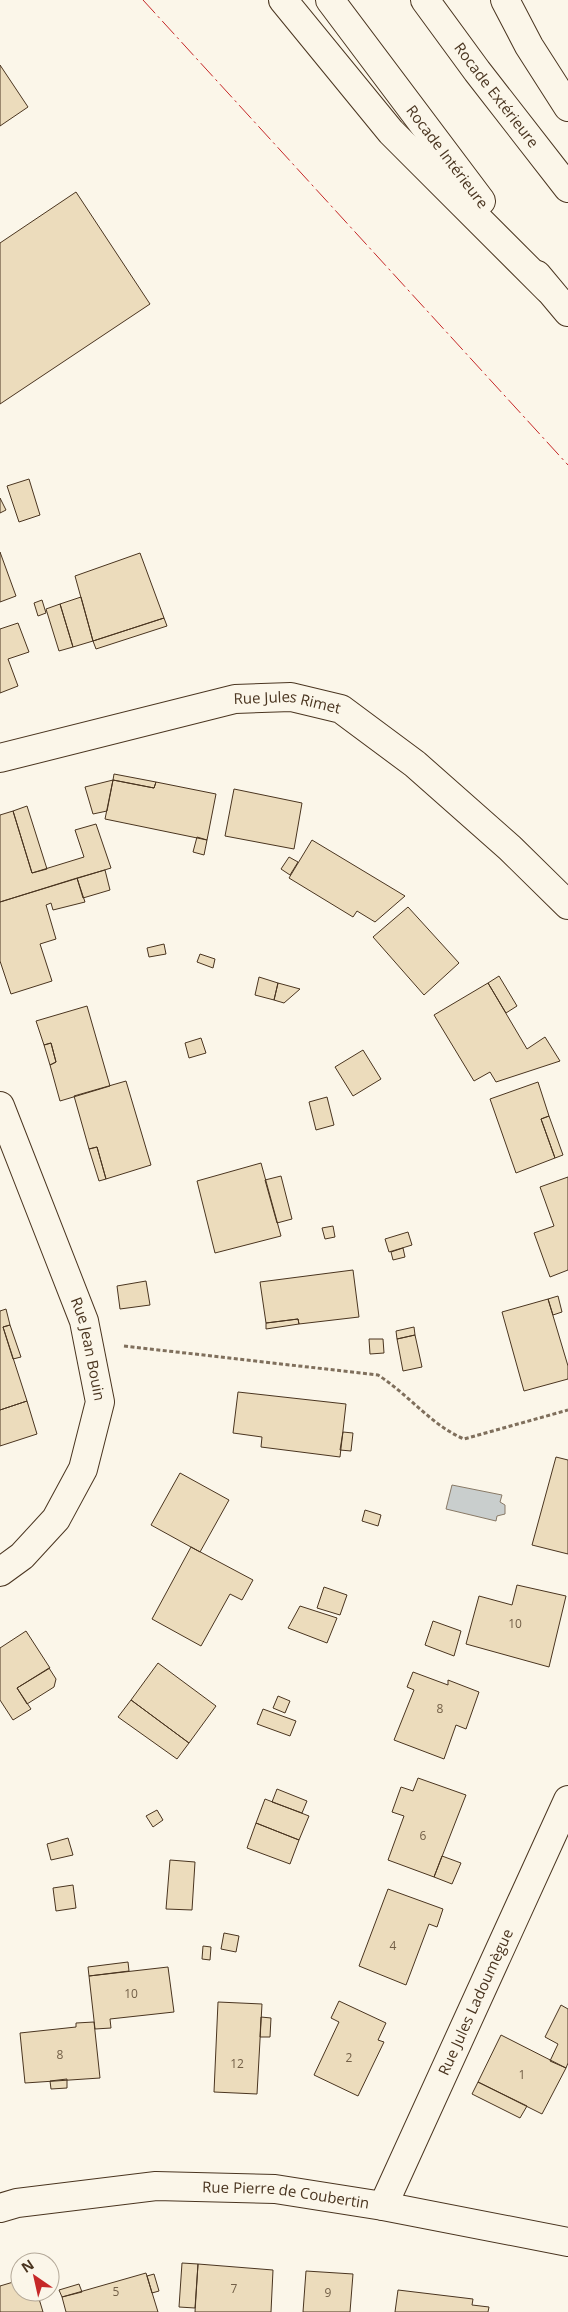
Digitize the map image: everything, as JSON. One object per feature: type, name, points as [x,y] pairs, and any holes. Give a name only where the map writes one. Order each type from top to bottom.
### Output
[{"type":"main road","points":[[282,0],[391,132],[548,289]]},
{"type":"main road","name":"Rocade Intérieure","points":[[330,0],[413,113],[548,289],[568,312]]},
{"type":"main road","name":"Rocade Extérieure","points":[[425,0],[477,71],[568,188]]},
{"type":"main road","points":[[505,0],[528,46],[568,107]]},
{"type":"main road","name":"Rue Jules Rimet","points":[[0,758],[235,699],[291,697],[341,709],[415,764],[510,848],[568,905]]},
{"type":"main road","name":"Rue Jean Bouin","points":[[0,1106],[84,1321],[100,1402],[83,1469],[56,1519],[22,1556],[0,1572]]},
{"type":"main road","name":"Rue Jules Ladoumègue","points":[[383,2206],[568,1800]]},
{"type":"main road","name":"Rue Pierre de Coubertin","points":[[0,2208],[18,2203],[156,2186],[276,2189],[383,2206],[568,2242]]},
{"type":"path","points":[[88,1342],[378,1375],[449,1433],[464,1439],[568,1410]]},
{"type":"shaded area","points":[[452,1485],[502,1495],[500,1502],[505,1505],[505,1514],[497,1516],[496,1521],[446,1509]]},
{"type":"building","points":[[0,65],[28,107],[0,126]]},
{"type":"building","points":[[76,192],[150,304],[0,404],[0,243]]},
{"type":"building","points":[[29,479],[40,515],[19,522],[7,486]]},
{"type":"building","points":[[0,498],[6,510],[0,513]]},
{"type":"building","points":[[0,552],[16,596],[0,602]]},
{"type":"building","points":[[140,553],[164,618],[93,641],[75,576]]},
{"type":"building","points":[[81,597],[93,641],[73,647],[60,604]]},
{"type":"building","points":[[42,600],[46,613],[38,616],[34,603]]},
{"type":"building","points":[[60,604],[73,647],[59,651],[46,609]]},
{"type":"building","points":[[164,618],[167,626],[96,649],[93,641]]},
{"type":"building","points":[[18,623],[29,652],[8,659],[18,686],[0,693],[0,629]]},
{"type":"building","points":[[114,774],[156,782],[154,788],[113,780]]},
{"type":"building","points":[[113,780],[107,811],[93,814],[85,787]]},
{"type":"building","points":[[113,780],[154,788],[156,782],[216,794],[207,840],[105,819]]},
{"type":"building","points":[[234,789],[302,803],[294,849],[225,836]]},
{"type":"building","points":[[27,806],[47,869],[32,873],[13,811]]},
{"type":"building","points":[[13,811],[32,873],[84,857],[75,830],[96,824],[111,868],[0,902],[0,815]]},
{"type":"building","points":[[197,837],[207,840],[204,855],[193,852]]},
{"type":"building","points":[[312,840],[405,896],[375,922],[357,911],[353,917],[289,878]]},
{"type":"building","points":[[289,857],[298,862],[290,875],[281,869]]},
{"type":"building","points":[[105,870],[110,890],[83,898],[77,878]]},
{"type":"building","points":[[77,878],[85,902],[53,910],[51,903],[46,905],[56,939],[40,944],[52,981],[11,994],[0,961],[0,902]]},
{"type":"building","points":[[408,907],[459,963],[424,995],[373,937]]},
{"type":"building","points":[[164,944],[166,954],[149,957],[147,948]]},
{"type":"building","points":[[200,954],[215,959],[213,968],[197,962]]},
{"type":"building","points":[[499,976],[517,1006],[506,1013],[488,983]]},
{"type":"building","points":[[259,977],[278,983],[274,1000],[255,995]]},
{"type":"building","points":[[278,983],[300,989],[284,1003],[274,1000]]},
{"type":"building","points":[[488,983],[527,1049],[545,1037],[560,1061],[496,1082],[490,1072],[474,1081],[434,1015]]},
{"type":"building","points":[[87,1006],[110,1086],[60,1101],[50,1065],[56,1062],[51,1043],[44,1045],[36,1021]]},
{"type":"building","points":[[201,1038],[206,1053],[189,1058],[185,1043]]},
{"type":"building","points":[[51,1043],[56,1062],[50,1065],[44,1045]]},
{"type":"building","points":[[363,1050],[381,1079],[353,1096],[335,1067]]},
{"type":"building","points":[[126,1081],[151,1165],[106,1179],[97,1147],[89,1149],[74,1096]]},
{"type":"building","points":[[538,1082],[549,1116],[541,1119],[555,1158],[516,1173],[490,1099]]},
{"type":"building","points":[[327,1097],[334,1125],[316,1130],[309,1102]]},
{"type":"building","points":[[549,1116],[563,1155],[555,1158],[541,1119]]},
{"type":"building","points":[[97,1147],[106,1179],[99,1181],[89,1149]]},
{"type":"building","points":[[261,1163],[281,1236],[215,1253],[197,1181]]},
{"type":"building","points":[[281,1176],[292,1219],[277,1223],[265,1180]]},
{"type":"building","points":[[568,1177],[568,1270],[550,1277],[534,1233],[554,1226],[540,1187]]},
{"type":"building","points":[[333,1226],[335,1237],[325,1239],[322,1228]]},
{"type":"building","points":[[408,1232],[412,1245],[389,1252],[385,1239]]},
{"type":"building","points":[[403,1248],[405,1257],[393,1260],[391,1252]]},
{"type":"building","points":[[353,1270],[359,1317],[299,1324],[298,1319],[266,1323],[260,1282]]},
{"type":"building","points":[[146,1281],[150,1305],[120,1309],[117,1286]]},
{"type":"building","points":[[558,1296],[562,1312],[553,1315],[548,1299]]},
{"type":"building","points":[[548,1299],[568,1366],[568,1379],[524,1391],[502,1312]]},
{"type":"building","points":[[6,1309],[10,1325],[3,1327],[27,1401],[0,1410],[0,1311]]},
{"type":"building","points":[[298,1319],[299,1324],[266,1329],[266,1323]]},
{"type":"building","points":[[10,1325],[21,1357],[13,1359],[3,1327]]},
{"type":"building","points":[[414,1327],[415,1335],[397,1339],[396,1331]]},
{"type":"building","points":[[415,1335],[422,1367],[403,1371],[397,1339]]},
{"type":"building","points":[[369,1339],[383,1339],[384,1353],[370,1354]]},
{"type":"building","points":[[238,1392],[346,1404],[340,1457],[261,1447],[262,1437],[233,1433]]},
{"type":"building","points":[[27,1401],[37,1434],[0,1446],[0,1410]]},
{"type":"building","points":[[343,1432],[353,1433],[351,1451],[340,1450]]},
{"type":"building","points":[[556,1457],[568,1460],[568,1554],[532,1545]]},
{"type":"building","points":[[180,1473],[229,1500],[200,1552],[151,1525]]},
{"type":"building","points":[[365,1510],[381,1515],[378,1526],[362,1521]]},
{"type":"building","points":[[191,1547],[253,1580],[242,1600],[230,1594],[201,1646],[152,1619]]},
{"type":"building","points":[[517,1585],[566,1596],[549,1667],[466,1644],[479,1596],[512,1605]]},
{"type":"building","points":[[324,1587],[347,1595],[340,1615],[317,1608]]},
{"type":"building","points":[[300,1606],[337,1618],[327,1643],[288,1628]]},
{"type":"building","points":[[433,1621],[461,1631],[454,1656],[425,1645]]},
{"type":"building","points":[[26,1631],[50,1668],[17,1688],[31,1709],[13,1720],[0,1700],[0,1648]]},
{"type":"building","points":[[158,1663],[216,1706],[189,1743],[131,1700]]},
{"type":"building","points":[[49,1668],[56,1679],[54,1687],[27,1704],[17,1688]]},
{"type":"building","points":[[413,1672],[448,1685],[448,1680],[479,1692],[466,1729],[456,1725],[444,1759],[394,1740],[414,1690],[407,1687]]},
{"type":"building","points":[[278,1696],[290,1701],[285,1713],[273,1708]]},
{"type":"building","points":[[131,1700],[189,1743],[177,1759],[118,1717]]},
{"type":"building","points":[[263,1709],[296,1721],[290,1736],[257,1724]]},
{"type":"building","points":[[418,1778],[466,1795],[434,1877],[388,1860],[404,1816],[392,1812],[401,1787],[413,1791]]},
{"type":"building","points":[[277,1789],[307,1801],[302,1813],[272,1802]]},
{"type":"building","points":[[265,1799],[309,1816],[299,1840],[256,1823]]},
{"type":"building","points":[[157,1810],[163,1820],[153,1827],[146,1816]]},
{"type":"building","points":[[256,1823],[299,1840],[290,1864],[247,1848]]},
{"type":"building","points":[[68,1838],[73,1855],[51,1860],[47,1844]]},
{"type":"building","points":[[442,1856],[461,1863],[452,1884],[434,1877]]},
{"type":"building","points":[[170,1860],[195,1862],[192,1910],[166,1909]]},
{"type":"building","points":[[73,1885],[76,1908],[56,1911],[53,1888]]},
{"type":"building","points":[[388,1889],[443,1909],[437,1927],[429,1924],[406,1985],[359,1966]]},
{"type":"building","points":[[224,1933],[239,1936],[236,1952],[221,1949]]},
{"type":"building","points":[[203,1946],[211,1947],[210,1960],[202,1959]]},
{"type":"building","points":[[128,1962],[129,1971],[89,1976],[88,1967]]},
{"type":"building","points":[[168,1967],[174,2012],[110,2019],[111,2028],[95,2029],[89,1976]]},
{"type":"building","points":[[339,2001],[386,2023],[378,2040],[384,2042],[358,2096],[314,2075],[339,2022],[331,2018]]},
{"type":"building","points":[[218,2002],[262,2004],[257,2094],[214,2092]]},
{"type":"building","points":[[561,2005],[568,2009],[568,2063],[566,2068],[550,2061],[558,2044],[545,2037]]},
{"type":"building","points":[[261,2017],[271,2018],[270,2037],[260,2037]]},
{"type":"building","points":[[94,2022],[100,2078],[25,2083],[20,2033],[76,2027],[76,2023]]},
{"type":"building","points":[[501,2035],[566,2068],[542,2114],[478,2082]]},
{"type":"building","points":[[67,2079],[67,2088],[51,2089],[50,2081]]},
{"type":"building","points":[[478,2082],[527,2106],[520,2118],[472,2094]]},
{"type":"building","points":[[182,2263],[198,2264],[195,2308],[179,2307]]},
{"type":"building","points":[[198,2264],[273,2270],[271,2312],[195,2312]]},
{"type":"building","points":[[306,2271],[353,2274],[350,2312],[303,2312]]},
{"type":"building","points":[[146,2273],[158,2312],[66,2312],[62,2297]]},
{"type":"building","points":[[154,2274],[159,2291],[152,2293],[147,2276]]},
{"type":"building","points":[[10,2283],[10,2302],[40,2302],[43,2312],[0,2312],[0,2286]]},
{"type":"building","points":[[79,2284],[82,2292],[62,2297],[60,2290]]},
{"type":"building","points":[[398,2290],[473,2299],[472,2305],[489,2307],[488,2312],[395,2312]]},
{"type":"power","points":[[143,0],[568,465]]}]
